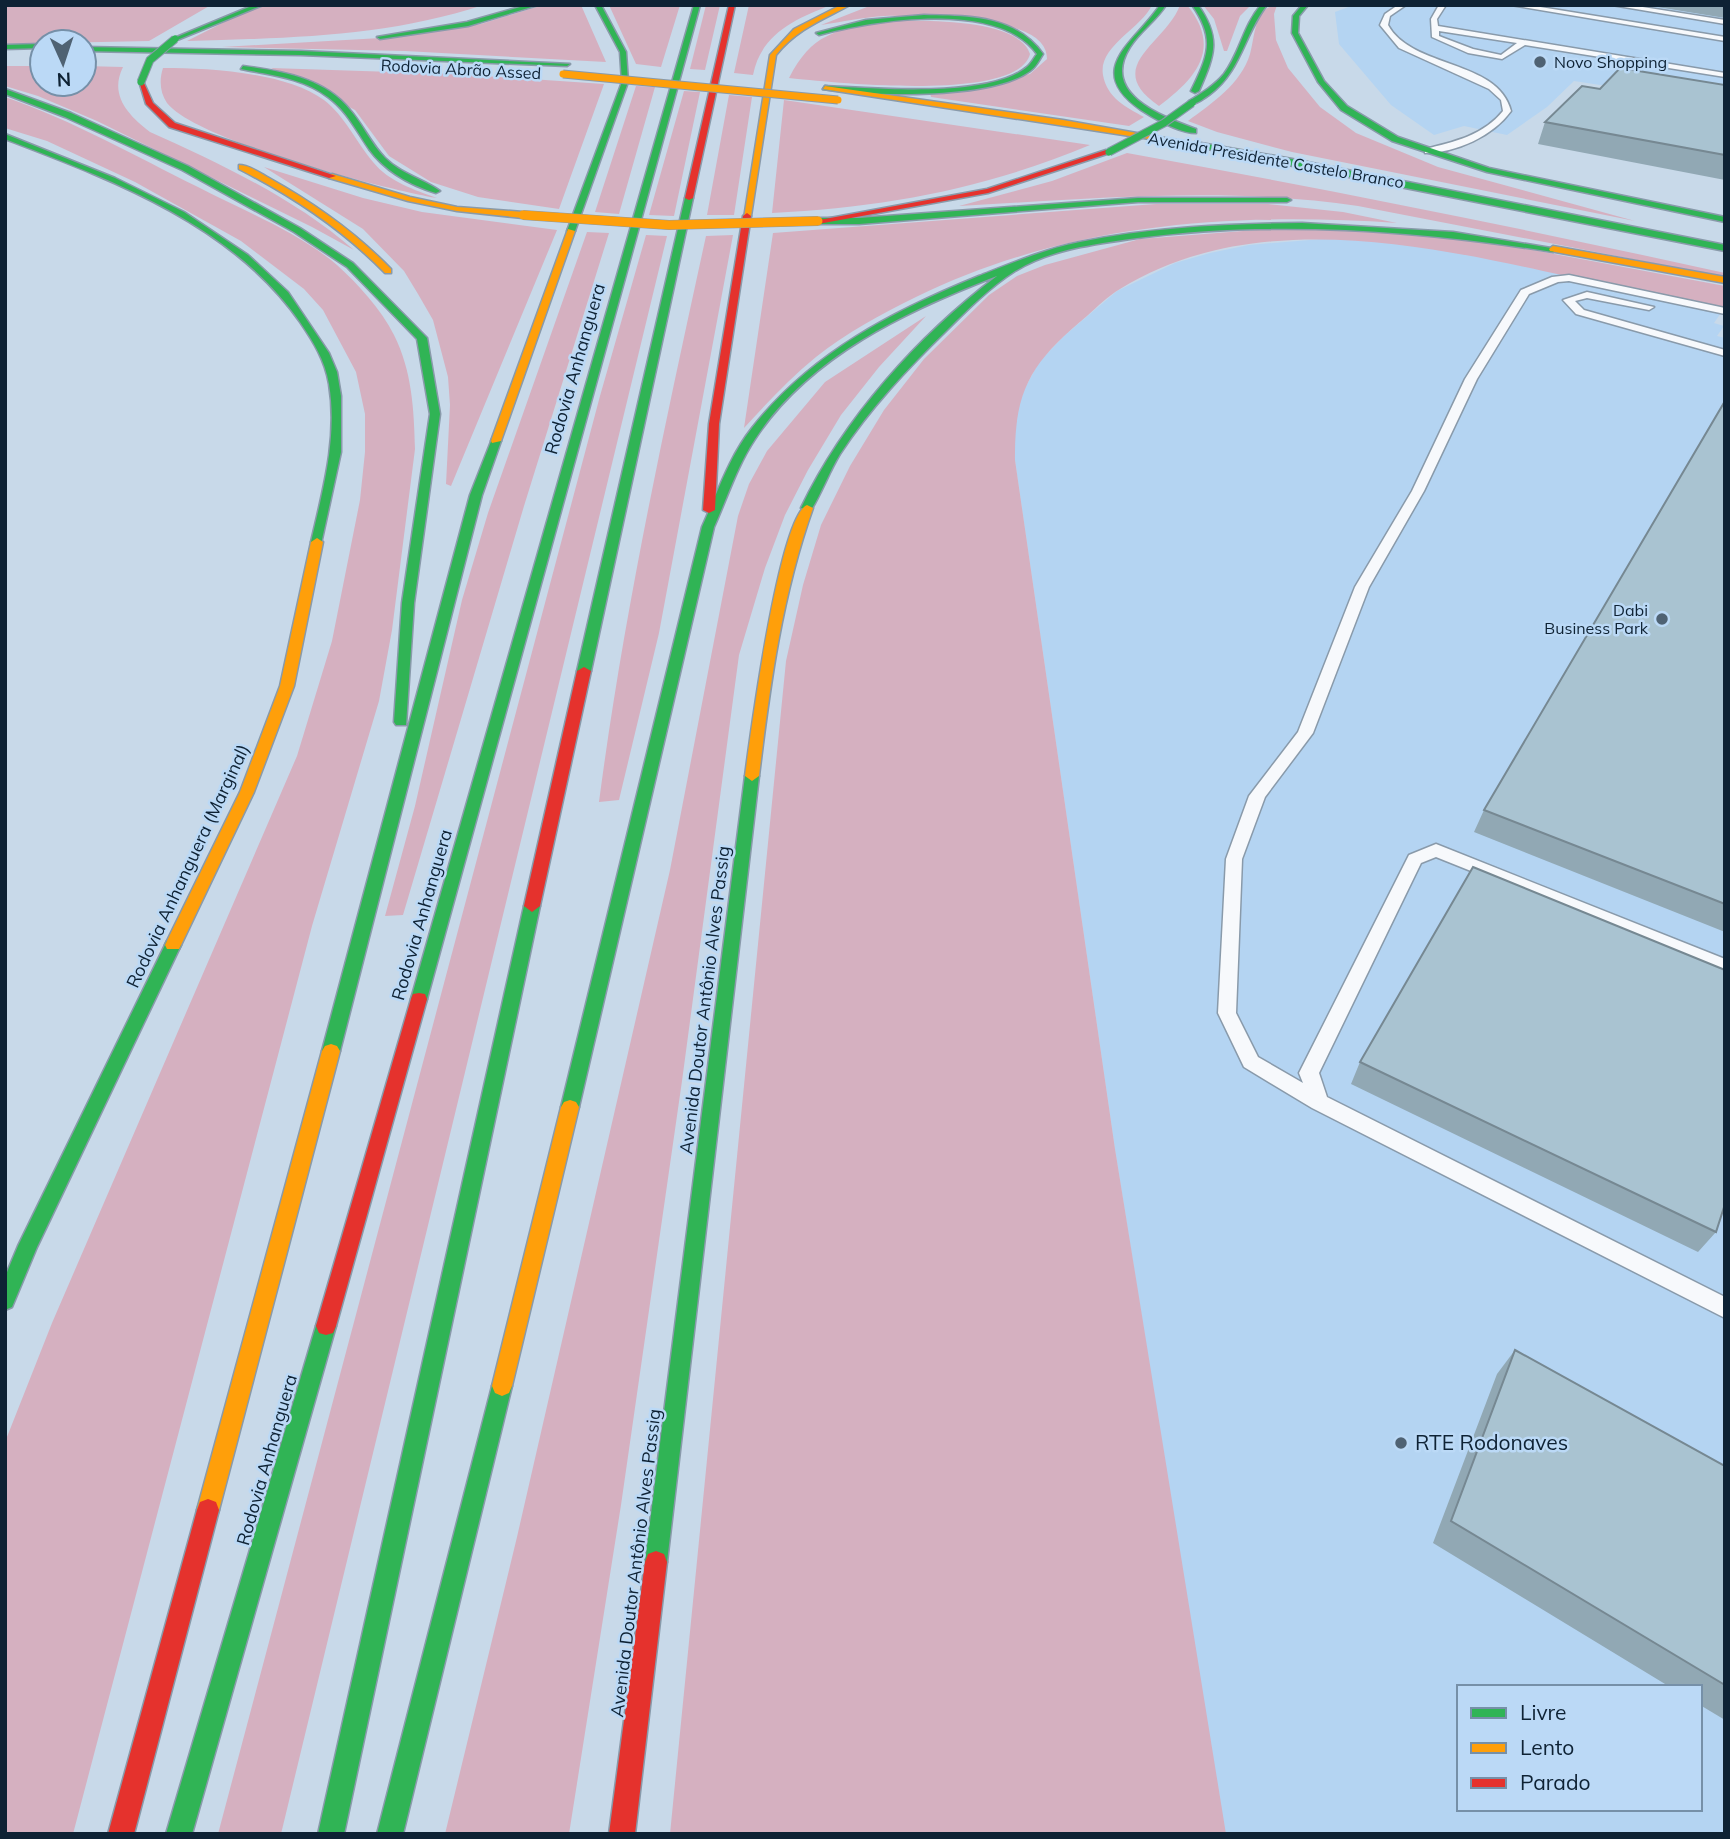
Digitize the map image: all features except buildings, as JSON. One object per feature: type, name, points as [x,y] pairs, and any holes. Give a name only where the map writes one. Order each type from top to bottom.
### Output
[{"type":"main road","points":[[229,5],[200,20],[150,60],[141,82],[154,110],[172,125],[184,140],[275,183],[344,227],[370,250],[397,284]]},
{"type":"main road","points":[[175,39],[260,5]]},
{"type":"main road","points":[[488,5],[436,22],[365,36],[468,24],[535,5]]},
{"type":"main road","points":[[121,1834],[396,809],[476,495],[625,82],[623,52],[598,5]]},
{"type":"main road","name":"Rodovia Anhanguera","points":[[179,1834],[373,1164],[697,5]]},
{"type":"main road","points":[[331,1834],[514,988],[732,5]]},
{"type":"main road","points":[[390,1834],[540,1237],[708,527],[714,424],[774,55],[782,42],[813,20],[847,5]]},
{"type":"main road","points":[[1163,5],[1154,20],[1121,55],[1116,74],[1122,90],[1152,113],[1186,129],[1292,161]]},
{"type":"main road","points":[[1192,103],[1214,49],[1209,25],[1195,5]]},
{"type":"main road","points":[[818,220],[988,191],[1081,163],[1136,139],[1216,87],[1228,74],[1247,24],[1264,5]]},
{"type":"main road","points":[[1286,5],[1284,17],[1319,78],[1342,106],[1371,126],[1428,151],[1599,206],[1725,235]]},
{"type":"main road","points":[[1294,33],[1295,17],[1305,5]]},
{"type":"main road","points":[[768,87],[793,50],[811,37],[838,26],[880,18],[928,17],[991,24],[1026,37],[1037,46],[1040,54],[1035,64],[1022,73],[979,86],[928,90],[825,88]]},
{"type":"main road","points":[[98,47],[332,39]]},
{"type":"main road","name":"Rodovia Abrão Assed","points":[[98,47],[301,53],[825,88]]},
{"type":"main road","points":[[5,48],[28,48]]},
{"type":"main road","points":[[5,62],[28,61]]},
{"type":"main road","name":"Rodovia Abrão Assed","points":[[98,61],[565,69],[838,100]]},
{"type":"main road","points":[[172,61],[253,69],[313,87],[341,104],[377,153],[401,173],[441,193],[523,215]]},
{"type":"main road","name":"Avenida Presidente Castelo Branco","points":[[825,88],[1051,120],[1292,161],[1725,248]]},
{"type":"main road","points":[[5,91],[68,115],[186,168],[297,230],[350,265],[422,338]]},
{"type":"main road","name":"Avenida Presidente Castelo Branco","points":[[838,100],[1213,160],[1725,263]]},
{"type":"main road","points":[[172,125],[377,191],[457,209],[668,225],[859,220],[1172,199],[1306,202]]},
{"type":"main road","name":"Rodovia Anhanguera (Marginal)","points":[[5,136],[92,169],[227,243],[276,283],[326,351],[336,395],[338,439],[287,686],[251,781],[28,1246],[5,1301]]},
{"type":"main road","points":[[1506,176],[1725,220]]},
{"type":"main road","points":[[1372,211],[1725,280]]},
{"type":"main road","points":[[708,527],[754,432],[785,395],[826,360],[872,330],[941,293],[1027,261],[1070,249],[1153,233],[1255,224],[1406,227],[1565,249]]},
{"type":"main road","name":"Avenida Doutor Antônio Alves Passig","points":[[622,1834],[767,655],[780,589],[798,531],[817,489],[874,399],[961,312],[1027,261]]},
{"type":"main road","points":[[396,809],[408,603],[435,414],[422,338],[410,302]]},
{"type":"lane","points":[[1403,5],[1387,15],[1384,26],[1397,42],[1483,82],[1507,100],[1510,108],[1507,117],[1466,143],[1428,151]]},
{"type":"lane","points":[[1443,5],[1434,19],[1436,37],[1441,40],[1494,57],[1506,56],[1524,42]]},
{"type":"lane","points":[[1514,5],[1725,39]]},
{"type":"lane","points":[[1615,5],[1725,22]]},
{"type":"lane","points":[[1435,28],[1725,75]]},
{"type":"lane","points":[[1725,311],[1569,278],[1556,279],[1525,292],[1471,379],[1418,491],[1362,587],[1305,733],[1257,796],[1234,859],[1227,1013],[1251,1062],[1319,1102],[1725,1308]]},
{"type":"lane","points":[[1725,321],[1587,295],[1569,300],[1580,312],[1725,353]]},
{"type":"lane","points":[[1319,1102],[1309,1073],[1415,859],[1436,850],[1725,966]]},
{"type":"shaded area","points":[[5,5],[211,5],[149,41],[98,42],[98,28],[28,28],[28,44],[5,44]]},
{"type":"shaded area","points":[[267,5],[483,5],[447,16],[374,30],[299,37],[187,41],[238,15]]},
{"type":"shaded area","points":[[543,5],[581,5],[606,62],[405,51],[222,47],[398,37],[481,24]]},
{"type":"shaded area","points":[[609,5],[680,5],[661,67],[636,64]]},
{"type":"shaded area","points":[[706,5],[720,5],[705,70],[690,69]]},
{"type":"shaded area","points":[[749,5],[831,5],[793,22],[782,30],[764,49],[753,75],[734,73]]},
{"type":"shaded area","points":[[872,5],[1152,5],[1147,14],[1113,46],[1103,65],[1105,83],[1113,96],[1144,117],[1129,126],[931,97],[930,93],[1030,74],[1047,59],[1043,46],[1034,37],[1020,30],[985,22],[892,16],[821,25]]},
{"type":"shaded area","points":[[1180,5],[1187,5],[1197,21],[1203,35],[1204,48],[1194,73],[1159,106],[1143,92],[1136,79],[1136,67],[1173,19]]},
{"type":"shaded area","points":[[1203,5],[1251,5],[1240,16],[1227,51],[1224,51],[1214,19]]},
{"type":"shaded area","points":[[1277,5],[1274,14],[1276,40],[1288,68],[1320,107],[1356,133],[1438,167],[1635,221],[1292,152],[1217,132],[1188,121],[1225,92],[1240,75],[1250,54],[1260,17],[1269,7]]},
{"type":"shaded area","name":"Novo Shopping","points":[[1354,5],[1725,5],[1725,104],[1574,81],[1547,107],[1507,135],[1464,126],[1434,135],[1391,105],[1339,44],[1335,12]]},
{"type":"shaded area","points":[[881,21],[939,21],[986,27],[1006,33],[1022,42],[1030,54],[1018,69],[993,79],[959,84],[880,85],[789,78],[807,52],[826,36]]},
{"type":"shaded area","points":[[5,66],[28,66],[28,93],[5,86]]},
{"type":"shaded area","points":[[98,66],[123,67],[118,87],[123,104],[150,132],[282,198],[354,250],[312,227],[97,121],[43,98],[98,98]]},
{"type":"shaded area","points":[[163,68],[246,74],[289,83],[308,91],[324,100],[338,113],[379,169],[403,184],[437,198],[337,174],[215,133],[185,118],[167,103],[161,86]]},
{"type":"shaded area","points":[[271,68],[454,74],[604,84],[559,209],[478,197],[431,182],[389,156],[355,110]]},
{"type":"shaded area","points":[[636,86],[655,87],[619,214],[595,212]]},
{"type":"shaded area","points":[[684,91],[700,92],[674,216],[649,215]]},
{"type":"shaded area","points":[[729,95],[752,97],[734,215],[707,215]]},
{"type":"shaded area","points":[[5,97],[79,127],[270,222],[337,265],[368,297],[394,335],[408,376],[415,434],[392,630],[379,701],[312,926],[73,1834],[5,1834],[5,1442],[52,1323],[297,756],[332,641],[360,500],[365,452],[365,414],[356,372],[323,310],[304,289],[241,241],[135,182],[47,141],[5,128]]},
{"type":"shaded area","points":[[784,100],[1090,145],[1012,173],[934,193],[855,206],[772,213]]},
{"type":"shaded area","points":[[1127,153],[1501,225],[1725,273],[1725,277],[1358,206],[1308,200],[1209,195],[959,206],[1052,181]]},
{"type":"shaded area","points":[[264,167],[363,198],[422,212],[557,230],[451,486],[446,484],[450,405],[448,377],[433,320],[418,294],[404,271],[363,229]]},
{"type":"shaded area","points":[[1156,204],[1268,204],[1343,212],[1397,223],[1335,220],[1211,222],[1091,238],[1032,253],[973,272],[916,297],[852,332],[806,365],[744,428],[773,233]]},
{"type":"shaded area","points":[[1307,226],[1485,241],[1725,286],[1725,310],[1437,250],[1383,243],[1274,241],[1221,249],[1169,265],[1120,289],[1053,347],[1030,378],[1023,395],[1018,413],[1015,460],[1115,1149],[1226,1834],[670,1834],[786,661],[803,585],[821,525],[850,466],[884,410],[924,359],[989,295],[1017,276],[1045,265],[1140,239]]},
{"type":"shaded area","points":[[587,232],[609,233],[524,506],[403,915],[385,916],[415,806],[462,600],[488,513]]},
{"type":"shaded area","points":[[646,235],[667,236],[281,1834],[218,1834],[600,396]]},
{"type":"shaded area","points":[[733,235],[659,633],[619,800],[599,802],[633,589],[706,236]]},
{"type":"shaded area","points":[[1322,239],[1441,248],[1723,310],[1714,323],[1724,326],[1717,336],[1725,338],[1725,1834],[1224,1834],[1115,1149],[1015,460],[1014,424],[1023,392],[1039,362],[1064,336],[1117,291],[1175,263],[1249,245]]},
{"type":"shaded area","points":[[926,316],[879,367],[841,415],[808,470],[785,515],[765,568],[739,655],[682,1081],[621,1505],[569,1834],[445,1834],[517,1537],[670,870],[738,516],[749,484],[767,451],[825,382]]},
{"type":"traffic: fast","points":[[175,39],[260,5]]},
{"type":"traffic: fast","points":[[380,37],[468,24],[535,5]]},
{"type":"traffic: fast","points":[[571,231],[625,82],[623,52],[598,5]]},
{"type":"traffic: fast","points":[[419,999],[697,5]]},
{"type":"traffic: fast","points":[[1163,5],[1127,46],[1119,63],[1118,77],[1124,90],[1134,101],[1163,119],[1193,131]]},
{"type":"traffic: fast","points":[[1195,5],[1209,27],[1211,37],[1209,57],[1195,91]]},
{"type":"traffic: fast","points":[[1192,103],[1225,77],[1250,26],[1264,5]]},
{"type":"traffic: fast","points":[[1305,5],[1296,16],[1295,33],[1321,82],[1344,108],[1395,139],[1487,170],[1725,220]]},
{"type":"traffic: fast","points":[[819,33],[866,22],[954,17],[1006,27],[1028,39],[1040,54],[1027,70],[984,85],[929,91],[825,88]]},
{"type":"traffic: fast","points":[[141,82],[150,60],[175,39]]},
{"type":"traffic: fast","points":[[5,47],[28,46]]},
{"type":"traffic: fast","points":[[98,49],[301,53],[567,64]]},
{"type":"traffic: fast","points":[[243,68],[294,78],[329,94],[350,114],[383,160],[404,176],[436,191]]},
{"type":"traffic: fast","points":[[5,91],[68,115],[185,168],[297,230],[350,265],[422,338],[435,414],[408,603],[401,722]]},
{"type":"traffic: fast","points":[[1109,152],[1164,123],[1192,103]]},
{"type":"traffic: fast","points":[[5,136],[112,179],[181,214],[245,257],[285,293],[324,353],[332,372],[336,396],[335,452],[317,542]]},
{"type":"traffic: fast","points":[[1195,144],[1725,248]]},
{"type":"traffic: fast","points":[[584,671],[689,198]]},
{"type":"traffic: fast","points":[[818,221],[859,221],[1138,200],[1287,200]]},
{"type":"traffic: fast","points":[[807,508],[834,456],[887,386],[989,286],[1012,269],[1050,252],[1093,242],[1151,234],[1302,225],[1403,230],[1553,249]]},
{"type":"traffic: fast","points":[[570,1107],[708,527],[741,454],[755,431],[781,399],[843,348],[914,308],[1027,261]]},
{"type":"traffic: fast","points":[[331,1051],[476,495],[496,441]]},
{"type":"traffic: fast","points":[[656,1562],[752,776]]},
{"type":"traffic: fast","points":[[331,1834],[532,906]]},
{"type":"traffic: fast","points":[[5,1301],[28,1246],[173,945]]},
{"type":"traffic: fast","points":[[179,1834],[326,1326]]},
{"type":"traffic: fast","points":[[390,1834],[502,1386]]},
{"type":"traffic: slow","points":[[747,216],[773,55],[788,38],[806,24],[847,5]]},
{"type":"traffic: slow","points":[[563,74],[838,100]]},
{"type":"traffic: slow","points":[[825,88],[1195,144]]},
{"type":"traffic: slow","points":[[242,167],[320,212],[388,271]]},
{"type":"traffic: slow","points":[[332,176],[408,199],[457,209],[523,215]]},
{"type":"traffic: slow","points":[[523,215],[669,225],[818,221]]},
{"type":"traffic: slow","points":[[496,441],[571,231]]},
{"type":"traffic: slow","points":[[1553,249],[1725,280]]},
{"type":"traffic: slow","points":[[752,776],[771,640],[786,573],[807,508]]},
{"type":"traffic: slow","points":[[173,945],[247,792],[287,686],[317,542]]},
{"type":"traffic: slow","points":[[208,1510],[331,1051]]},
{"type":"traffic: slow","points":[[502,1386],[570,1107]]},
{"type":"traffic: jam","points":[[689,198],[732,5]]},
{"type":"traffic: jam","points":[[141,82],[150,104],[172,125],[332,176]]},
{"type":"traffic: jam","points":[[818,221],[988,191],[1109,152]]},
{"type":"traffic: jam","points":[[709,510],[714,424],[747,216]]},
{"type":"traffic: jam","points":[[532,906],[584,671]]},
{"type":"traffic: jam","points":[[326,1326],[419,999]]},
{"type":"traffic: jam","points":[[121,1834],[208,1510]]},
{"type":"traffic: jam","points":[[622,1834],[656,1562]]},
{"type":"place","name":"Novo Shopping","points":[[1540,62]]},
{"type":"place","name":"Dabi Business Park","points":[[1662,619]]},
{"type":"place","name":"RTE Rodonaves","points":[[1401,1443]]}]
